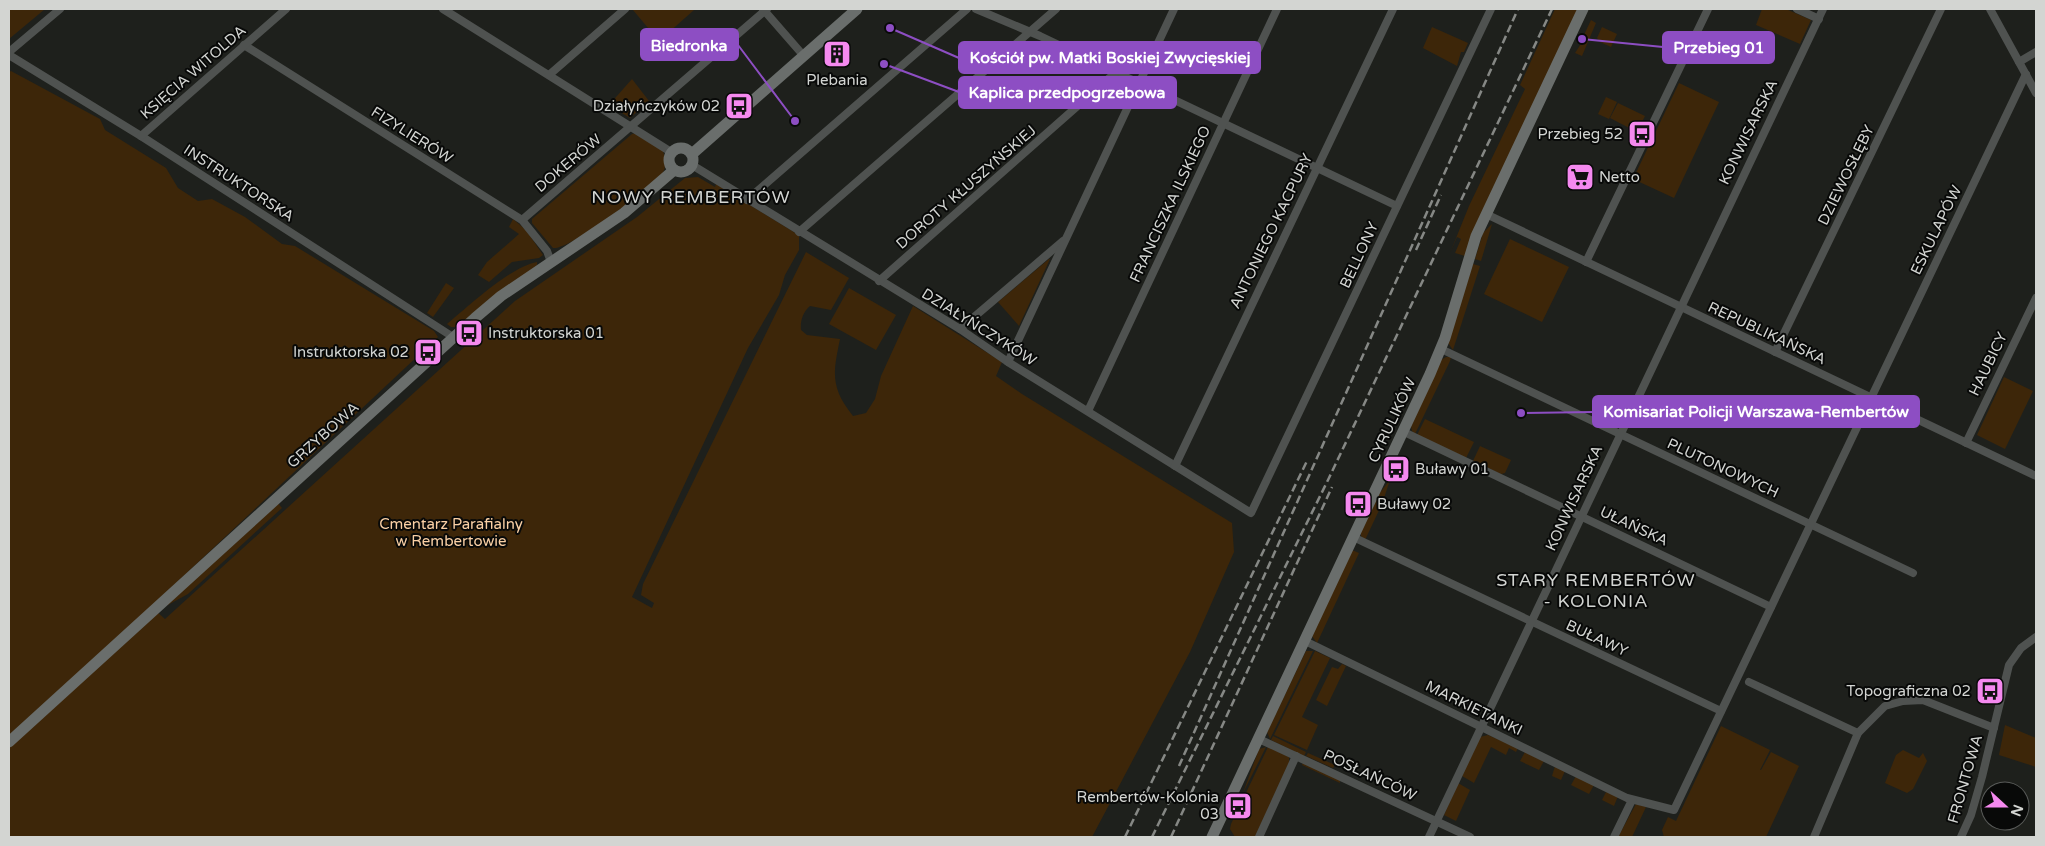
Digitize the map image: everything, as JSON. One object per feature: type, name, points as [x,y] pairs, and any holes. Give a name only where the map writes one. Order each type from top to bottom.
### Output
[{"type":"street","points":[[9,53],[60,9]]},
{"type":"street","name":"KSIĘCIA WITOLDA","points":[[141,136],[286,9]]},
{"type":"street","points":[[549,75],[624,9]]},
{"type":"street","points":[[765,9],[803,56]]},
{"type":"street","name":"DOKERÓW","points":[[522,220],[765,9]]},
{"type":"street","points":[[672,152],[669,162],[674,170],[684,172],[692,159],[803,56],[857,9]]},
{"type":"street","points":[[747,200],[967,9]]},
{"type":"street","points":[[976,9],[1030,32],[1397,206]]},
{"type":"street","points":[[799,232],[1056,9]]},
{"type":"street","points":[[1008,362],[1174,9]]},
{"type":"street","name":"FRANCISZKA ILSKIEGO","points":[[1088,411],[1277,9]]},
{"type":"street","name":"ANTONIEGO KACPURY","points":[[1175,466],[1393,9]]},
{"type":"street","name":"BELLONY","points":[[1251,513],[1491,9]]},
{"type":"street","name":"CYRULIKÓW","points":[[1212,837],[1404,432],[1441,349],[1476,236],[1583,9]]},
{"type":"street","points":[[1586,262],[1708,9]]},
{"type":"street","points":[[1797,9],[1818,19]]},
{"type":"street","name":"KONWISARSKA","points":[[1429,837],[1619,434],[1823,9]]},
{"type":"street","name":"DZIEWOSŁĘBY","points":[[1775,352],[1941,9]]},
{"type":"street","points":[[1990,9],[2036,93]]},
{"type":"street","points":[[448,10],[672,152]]},
{"type":"street","name":"FIZYLIERÓW","points":[[244,45],[522,220],[547,251],[551,262]]},
{"type":"street","points":[[2019,62],[2036,52]]},
{"type":"street","name":"INSTRUKTORSKA","points":[[9,53],[453,337]]},
{"type":"street","name":"DOROTY KŁUSZYŃSKIEJ","points":[[878,281],[1115,73]]},
{"type":"street","name":"ESKULAPÓW","points":[[1720,711],[2026,74]]},
{"type":"street","points":[[672,152],[683,148],[692,159]]},
{"type":"street","name":"DZIAŁYŃCZYKÓW","points":[[692,159],[747,200],[960,330],[1008,362],[1251,513]]},
{"type":"street","name":"GRZYBOWA","points":[[9,742],[453,337],[502,296],[624,213],[674,170]]},
{"type":"street","name":"REPUBLIKAŃSKA","points":[[1486,214],[2036,476]]},
{"type":"street","points":[[960,330],[1066,239]]},
{"type":"street","name":"HAUBICY","points":[[1966,443],[2036,298]]},
{"type":"street","name":"PLUTONOWYCH","points":[[1441,349],[1913,573]]},
{"type":"street","name":"UŁAŃSKA","points":[[1404,432],[1771,607]]},
{"type":"street","name":"BUŁAWY","points":[[1353,538],[1720,711]]},
{"type":"street","name":"FRONTOWA","points":[[1962,837],[1971,815],[2011,661],[2021,648],[2036,637]]},
{"type":"street","name":"MARKIETANKI","points":[[1304,641],[1632,800],[1674,810],[1720,711]]},
{"type":"street","points":[[1750,682],[1858,733]]},
{"type":"street","points":[[1814,837],[1858,733],[1885,706],[1912,700],[1924,700],[1994,728]]},
{"type":"street","name":"POSŁAŃCÓW","points":[[1259,739],[1470,837]]},
{"type":"street","points":[[1259,837],[1296,756]]},
{"type":"street","points":[[1614,837],[1632,800]]},
{"type":"green space","points":[[9,9],[45,9],[9,39]]},
{"type":"green space","points":[[1555,9],[1578,9],[1465,256],[1455,253],[1461,239],[1457,237],[1450,253],[1469,206],[1525,89],[1520,85]]},
{"type":"green space","points":[[1762,9],[1786,9],[1811,20],[1800,44],[1756,25]]},
{"type":"green space","points":[[633,10],[694,10],[659,41]]},
{"type":"green space","points":[[1591,20],[1596,23],[1582,56],[1575,53],[1586,36],[1584,35]]},
{"type":"green space","points":[[1432,27],[1468,43],[1464,52],[1461,52],[1457,66],[1423,48]]},
{"type":"green space","points":[[1602,27],[1617,34],[1611,47],[1600,42],[1597,38]]},
{"type":"green space","name":"Cmentarz Parafialny w Rembertowie","points":[[11,71],[100,119],[105,130],[166,168],[178,188],[198,201],[212,199],[245,217],[282,244],[295,246],[434,331],[438,337],[160,598],[155,610],[165,619],[515,301],[637,217],[685,178],[698,177],[715,187],[716,184],[797,234],[799,236],[799,250],[785,275],[779,295],[748,348],[632,597],[652,608],[654,603],[641,595],[643,584],[806,252],[849,278],[831,310],[810,306],[808,308],[802,320],[801,330],[807,335],[840,339],[835,379],[840,397],[853,416],[866,413],[875,399],[881,376],[913,306],[1002,362],[996,376],[1022,394],[1232,523],[1234,552],[1190,652],[1092,837],[9,837],[9,72]]},
{"type":"green space","points":[[632,79],[649,101],[630,118],[609,105]]},
{"type":"green space","points":[[1679,83],[1719,102],[1674,198],[1633,179]]},
{"type":"green space","points":[[1606,97],[1617,102],[1609,119],[1598,114]]},
{"type":"green space","points":[[1618,103],[1645,116],[1637,132],[1610,118]]},
{"type":"green space","points":[[637,133],[663,151],[665,165],[662,174],[609,218],[575,240],[553,248],[532,223],[532,219],[632,134]]},
{"type":"green space","points":[[513,219],[526,230],[543,255],[539,258],[512,262],[489,282],[478,275],[487,262],[519,234],[509,227]]},
{"type":"green space","points":[[1492,224],[1481,261],[1475,259],[1483,233]]},
{"type":"green space","points":[[1510,239],[1569,267],[1542,322],[1484,294]]},
{"type":"green space","points":[[1050,259],[1019,326],[998,302]]},
{"type":"green space","points":[[537,262],[537,265],[458,327],[451,327],[447,324],[502,279],[526,265]]},
{"type":"green space","points":[[1473,264],[1480,266],[1453,350],[1448,343]]},
{"type":"green space","points":[[446,283],[454,288],[433,317],[427,313]]},
{"type":"green space","points":[[849,288],[896,315],[876,350],[829,324]]},
{"type":"green space","points":[[1451,357],[1450,361],[1415,434],[1411,426],[1441,360]]},
{"type":"green space","points":[[2004,377],[2033,391],[2005,449],[1977,435]]},
{"type":"green space","points":[[1425,419],[1474,442],[1466,458],[1417,435]]},
{"type":"green space","points":[[1480,446],[1511,460],[1505,473],[1501,474],[1473,461]]},
{"type":"green space","points":[[1390,480],[1382,504],[1365,540],[1361,536],[1361,531],[1379,494]]},
{"type":"green space","points":[[278,503],[282,508],[188,594],[166,606]]},
{"type":"green space","points":[[1352,550],[1359,553],[1317,643],[1312,636]]},
{"type":"green space","points":[[1306,651],[1313,651],[1270,739],[1267,732]]},
{"type":"green space","points":[[1315,651],[1330,658],[1302,717],[1318,725],[1307,750],[1274,735]]},
{"type":"green space","points":[[1342,664],[1346,666],[1327,706],[1316,700],[1332,667],[1338,669]]},
{"type":"green space","points":[[2005,725],[2036,738],[2036,767],[1999,755]]},
{"type":"green space","points":[[1721,726],[1770,750],[1760,770],[1771,752],[1799,766],[1766,837],[1664,837],[1662,830],[1668,817],[1676,821]]},
{"type":"green space","points":[[1488,735],[1518,748],[1516,752],[1509,748],[1506,755],[1491,747],[1474,783],[1462,776],[1480,737]]},
{"type":"green space","points":[[1273,736],[1306,752],[1304,756],[1271,740]]},
{"type":"green space","points":[[1266,747],[1243,793],[1259,749]]},
{"type":"green space","points":[[1268,747],[1289,757],[1289,763],[1255,837],[1235,837],[1230,829],[1231,824]]},
{"type":"green space","points":[[1903,750],[1919,758],[1923,753],[1927,761],[1913,789],[1907,793],[1885,783],[1896,755]]},
{"type":"green space","points":[[1525,752],[1544,761],[1539,770],[1520,761]]},
{"type":"green space","points":[[1308,753],[1335,765],[1333,768],[1306,756]]},
{"type":"green space","points":[[1303,763],[1340,780],[1340,783],[1302,765]]},
{"type":"green space","points":[[1555,766],[1565,771],[1561,780],[1552,776]]},
{"type":"green space","points":[[1576,776],[1594,785],[1589,794],[1571,785]]},
{"type":"green space","points":[[1458,783],[1470,790],[1456,821],[1444,815]]},
{"type":"green space","points":[[1606,792],[1618,796],[1614,806],[1602,800]]},
{"type":"green space","points":[[1636,804],[1646,807],[1632,837],[1618,837]]},
{"type":"railway","points":[[1179,766],[1518,9]]},
{"type":"railway","points":[[1152,837],[1328,480],[1552,9]]},
{"type":"railway","points":[[1416,250],[1441,195]]},
{"type":"railway","points":[[1125,837],[1307,461]]},
{"type":"railway","points":[[1171,837],[1332,487]]},
{"type":"place","name":"Kościół pw. Matki Boskiej Zwycięskiej","points":[[890,28]]},
{"type":"place","name":"Przebieg 01","points":[[1582,39]]},
{"type":"place","name":"Plebania","points":[[837,54]]},
{"type":"place","name":"Kaplica przedpogrzebowa","points":[[884,64]]},
{"type":"place","name":"Działyńczyków 02","points":[[739,106]]},
{"type":"place","name":"Biedronka","points":[[795,121]]},
{"type":"place","name":"Przebieg 52","points":[[1642,134]]},
{"type":"place","name":"Netto","points":[[1580,177]]},
{"type":"place","name":"Instruktorska 01","points":[[469,333]]},
{"type":"place","name":"Instruktorska 02","points":[[428,352]]},
{"type":"place","name":"Komisariat Policji Warszawa-Rembertów","points":[[1521,413]]},
{"type":"place","name":"Buławy 01","points":[[1396,469]]},
{"type":"place","name":"Buławy 02","points":[[1358,504]]},
{"type":"place","name":"Topograficzna 02","points":[[1990,691]]},
{"type":"place","name":"Rembertów-Kolonia 03","points":[[1238,806]]},
{"type":"district","name":"NOWY REMBERTÓW","points":[[691,197]]},
{"type":"district","name":"STARY REMBERTÓW - KOLONIA","points":[[1596,590]]}]
